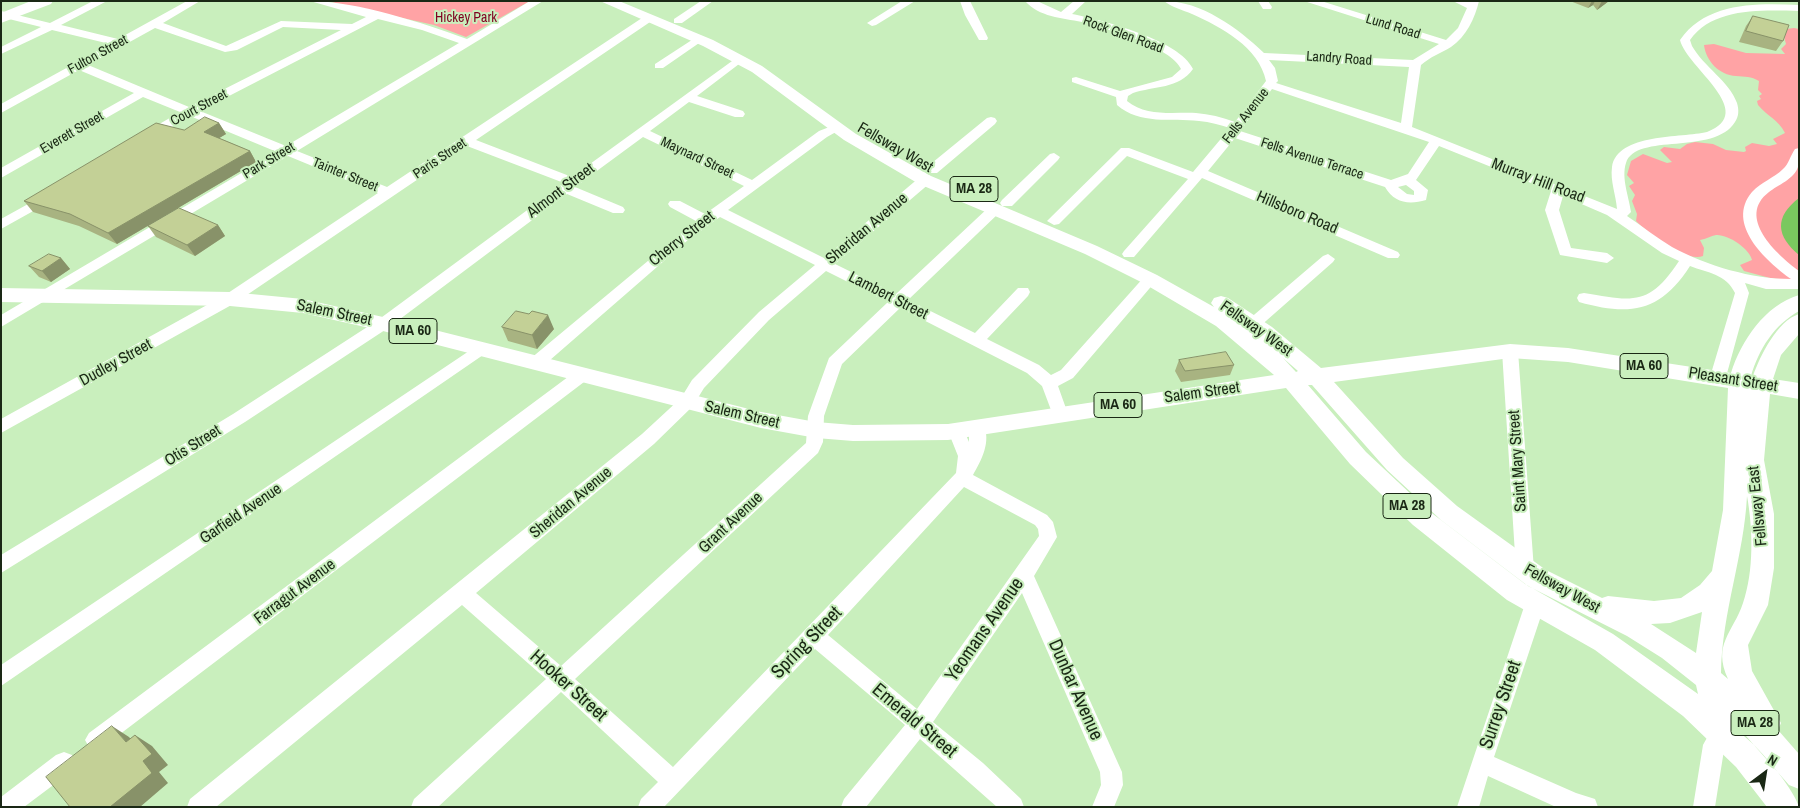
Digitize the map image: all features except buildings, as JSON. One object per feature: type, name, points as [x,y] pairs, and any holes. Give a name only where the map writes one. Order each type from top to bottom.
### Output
[{"type":"main road","name":"Fellsway West","points":[[607,1],[698,39],[739,59],[772,78],[838,128],[877,154],[1001,207],[1150,279],[1202,308],[1239,332],[1276,364],[1358,458],[1404,504],[1461,551],[1535,604],[1604,642],[1666,686],[1724,734]]},
{"type":"main road","name":"Fellsway West","points":[[630,1],[731,43],[772,65],[867,134],[929,175]]},
{"type":"main road","name":"Fellsway West","points":[[1001,207],[1054,222],[1130,254],[1200,291],[1253,324],[1317,377],[1410,479],[1471,531],[1525,570],[1581,602],[1627,623],[1665,645],[1706,677],[1753,721],[1799,773]]},
{"type":"main road","name":"Salem Street","points":[[1,295],[230,299],[300,305],[383,324],[761,420],[816,430],[878,434],[966,430],[1060,414],[1488,352]]},
{"type":"main road","name":"Fellsway East","points":[[1724,734],[1713,709],[1706,677],[1709,634],[1724,570],[1735,509],[1739,381],[1744,363],[1755,343],[1776,318],[1799,302]]},
{"type":"main road","name":"Fellsway East","points":[[1739,381],[1772,352],[1799,321]]},
{"type":"main road","name":"Pleasant Street","points":[[1488,352],[1510,351],[1568,355],[1799,391]]},
{"type":"main road","name":"Fellsway East","points":[[1739,381],[1762,514],[1762,568],[1755,605],[1738,633],[1734,651],[1736,665],[1743,683],[1799,773]]},
{"type":"main road","points":[[1581,602],[1634,611],[1672,612],[1692,606],[1706,597],[1724,570]]},
{"type":"main road","points":[[1604,642],[1640,662],[1651,663],[1657,660],[1658,654],[1654,645],[1627,623]]},
{"type":"main road","name":"MA 28","points":[[1724,734],[1746,757],[1785,807]]},
{"type":"street","points":[[1,51],[102,1]]},
{"type":"street","points":[[172,1],[192,3]]},
{"type":"street","points":[[315,1],[426,28],[469,43]]},
{"type":"street","name":"Park Street","points":[[1,322],[285,150],[538,1]]},
{"type":"street","points":[[678,20],[708,1]]},
{"type":"street","points":[[872,23],[910,1]]},
{"type":"street","points":[[965,1],[970,15],[983,38]]},
{"type":"street","name":"Rock Glen Road","points":[[1030,1],[1043,10],[1088,21],[1149,42],[1171,52],[1186,64],[1185,74],[1179,78],[1133,88],[1121,95]]},
{"type":"street","points":[[1063,16],[1081,1]]},
{"type":"street","name":"Fells Avenue","points":[[1130,254],[1236,130],[1270,85],[1271,72],[1261,56],[1196,5],[1169,1]]},
{"type":"street","name":"Lund Road","points":[[1309,1],[1449,44]]},
{"type":"street","points":[[1406,129],[1411,102],[1412,70],[1416,64],[1449,44],[1464,28],[1473,3],[1458,1]]},
{"type":"street","points":[[1729,1],[1741,10]]},
{"type":"street","name":"Fulton Street","points":[[1,110],[192,3]]},
{"type":"street","points":[[1619,216],[1624,212],[1618,168],[1623,156],[1637,148],[1662,141],[1714,134],[1723,130],[1731,118],[1733,110],[1729,99],[1713,76],[1688,50],[1685,40],[1693,27],[1708,19],[1741,10],[1768,7],[1799,8]]},
{"type":"street","points":[[15,9],[51,26],[120,43]]},
{"type":"street","name":"Court Street","points":[[138,142],[191,112],[376,16]]},
{"type":"street","name":"Paris Street","points":[[230,299],[649,18]]},
{"type":"street","points":[[155,24],[225,49],[235,47],[281,24],[355,27]]},
{"type":"street","points":[[659,66],[698,39]]},
{"type":"street","name":"Landry Road","points":[[1261,56],[1416,64]]},
{"type":"street","name":"Almont Street","points":[[383,324],[739,59]]},
{"type":"street","name":"Tainter Street","points":[[80,66],[389,193]]},
{"type":"street","points":[[1076,80],[1121,95],[1121,102],[1136,113],[1208,118],[1236,130]]},
{"type":"street","name":"Murray Hill Road","points":[[1270,85],[1406,129],[1558,188],[1619,216],[1667,250],[1687,260],[1769,285],[1799,284]]},
{"type":"street","name":"Everett Street","points":[[1,174],[143,92]]},
{"type":"street","points":[[687,97],[739,114]]},
{"type":"street","points":[[929,175],[991,121]]},
{"type":"street","name":"Cherry Street","points":[[536,363],[649,265],[706,220],[823,134],[838,128]]},
{"type":"street","name":"Fells Avenue Terrace","points":[[1236,130],[1390,184],[1409,181],[1421,190],[1421,197],[1411,199],[1404,197],[1394,192],[1390,184]]},
{"type":"street","name":"Maynard Street","points":[[641,132],[753,185]]},
{"type":"street","points":[[467,141],[569,185],[618,210]]},
{"type":"street","points":[[1409,181],[1437,142]]},
{"type":"street","name":"Hillsboro Road","points":[[1054,222],[1126,151],[1197,175],[1393,255]]},
{"type":"street","points":[[1799,152],[1793,168],[1786,175],[1755,196],[1749,214],[1752,228],[1762,245],[1782,265],[1799,278]]},
{"type":"street","name":"Grant Avenue","points":[[422,807],[812,448],[816,430],[816,416],[835,362],[846,349],[897,301],[1054,158]]},
{"type":"street","name":"Sheridan Avenue","points":[[198,807],[462,594],[648,439],[687,402],[698,384],[764,316],[929,175]]},
{"type":"street","points":[[1,225],[63,188]]},
{"type":"street","points":[[1558,188],[1552,210],[1564,252],[1608,258]]},
{"type":"street","points":[[675,204],[706,220]]},
{"type":"street","name":"Lambert Street","points":[[719,211],[1033,369],[1049,383]]},
{"type":"street","points":[[1253,324],[1328,259]]},
{"type":"street","points":[[1584,298],[1630,305],[1658,295],[1669,286],[1687,260]]},
{"type":"street","points":[[1724,272],[1739,285],[1742,291],[1739,301]]},
{"type":"street","points":[[1060,414],[1049,383],[1067,374],[1150,279]]},
{"type":"street","points":[[1739,301],[1769,285]]},
{"type":"street","points":[[977,340],[1023,292]]},
{"type":"street","name":"Dudley Street","points":[[1,427],[230,299]]},
{"type":"street","name":"Fellsway East","points":[[1739,301],[1739,381]]},
{"type":"street","name":"Otis Street","points":[[1,565],[238,418],[383,324]]},
{"type":"street","name":"Garfield Avenue","points":[[1,677],[480,349]]},
{"type":"street","name":"Saint Mary Street","points":[[1510,351],[1525,570]]},
{"type":"street","name":"Farragut Avenue","points":[[6,807],[582,375]]},
{"type":"street","name":"Spring Street","points":[[649,807],[672,781],[814,636],[962,478],[974,458],[978,446],[966,430]]},
{"type":"street","name":"Yeomans Avenue","points":[[852,807],[919,724],[1024,575],[1048,537],[1049,531],[1045,523],[1035,516],[962,478]]},
{"type":"street","name":"Dunbar Avenue","points":[[1024,575],[1111,772],[1112,785],[1103,807]]},
{"type":"street","name":"Hooker Street","points":[[462,594],[562,680],[672,781]]},
{"type":"street","name":"Surrey Street","points":[[1468,807],[1481,762],[1512,678],[1535,604]]},
{"type":"street","name":"Emerald Street","points":[[814,636],[919,724],[1013,807]]},
{"type":"street","points":[[1704,807],[1714,745],[1724,734]]},
{"type":"street","points":[[1481,762],[1575,804],[1587,807]]},
{"type":"green space","name":"Hickey Park","points":[[327,1],[530,1],[466,37],[434,25]]},
{"type":"green space","points":[[1786,29],[1799,29],[1799,281],[1770,278],[1744,271],[1740,265],[1752,260],[1747,251],[1738,243],[1721,235],[1700,240],[1704,248],[1703,256],[1687,255],[1668,246],[1636,221],[1637,214],[1632,201],[1635,195],[1629,186],[1634,183],[1627,175],[1631,161],[1643,154],[1667,163],[1672,162],[1660,150],[1664,147],[1680,149],[1687,144],[1695,142],[1713,144],[1726,150],[1744,152],[1746,151],[1745,147],[1752,143],[1769,146],[1777,144],[1773,139],[1785,133],[1779,124],[1758,105],[1757,101],[1761,99],[1759,96],[1762,94],[1758,90],[1759,81],[1751,77],[1730,75],[1719,70],[1707,56],[1704,45],[1714,44],[1746,53],[1785,54],[1781,49],[1786,44],[1784,37]]},
{"type":"shaded area","points":[[1799,198],[1799,255],[1786,241],[1781,227],[1785,212]]}]
